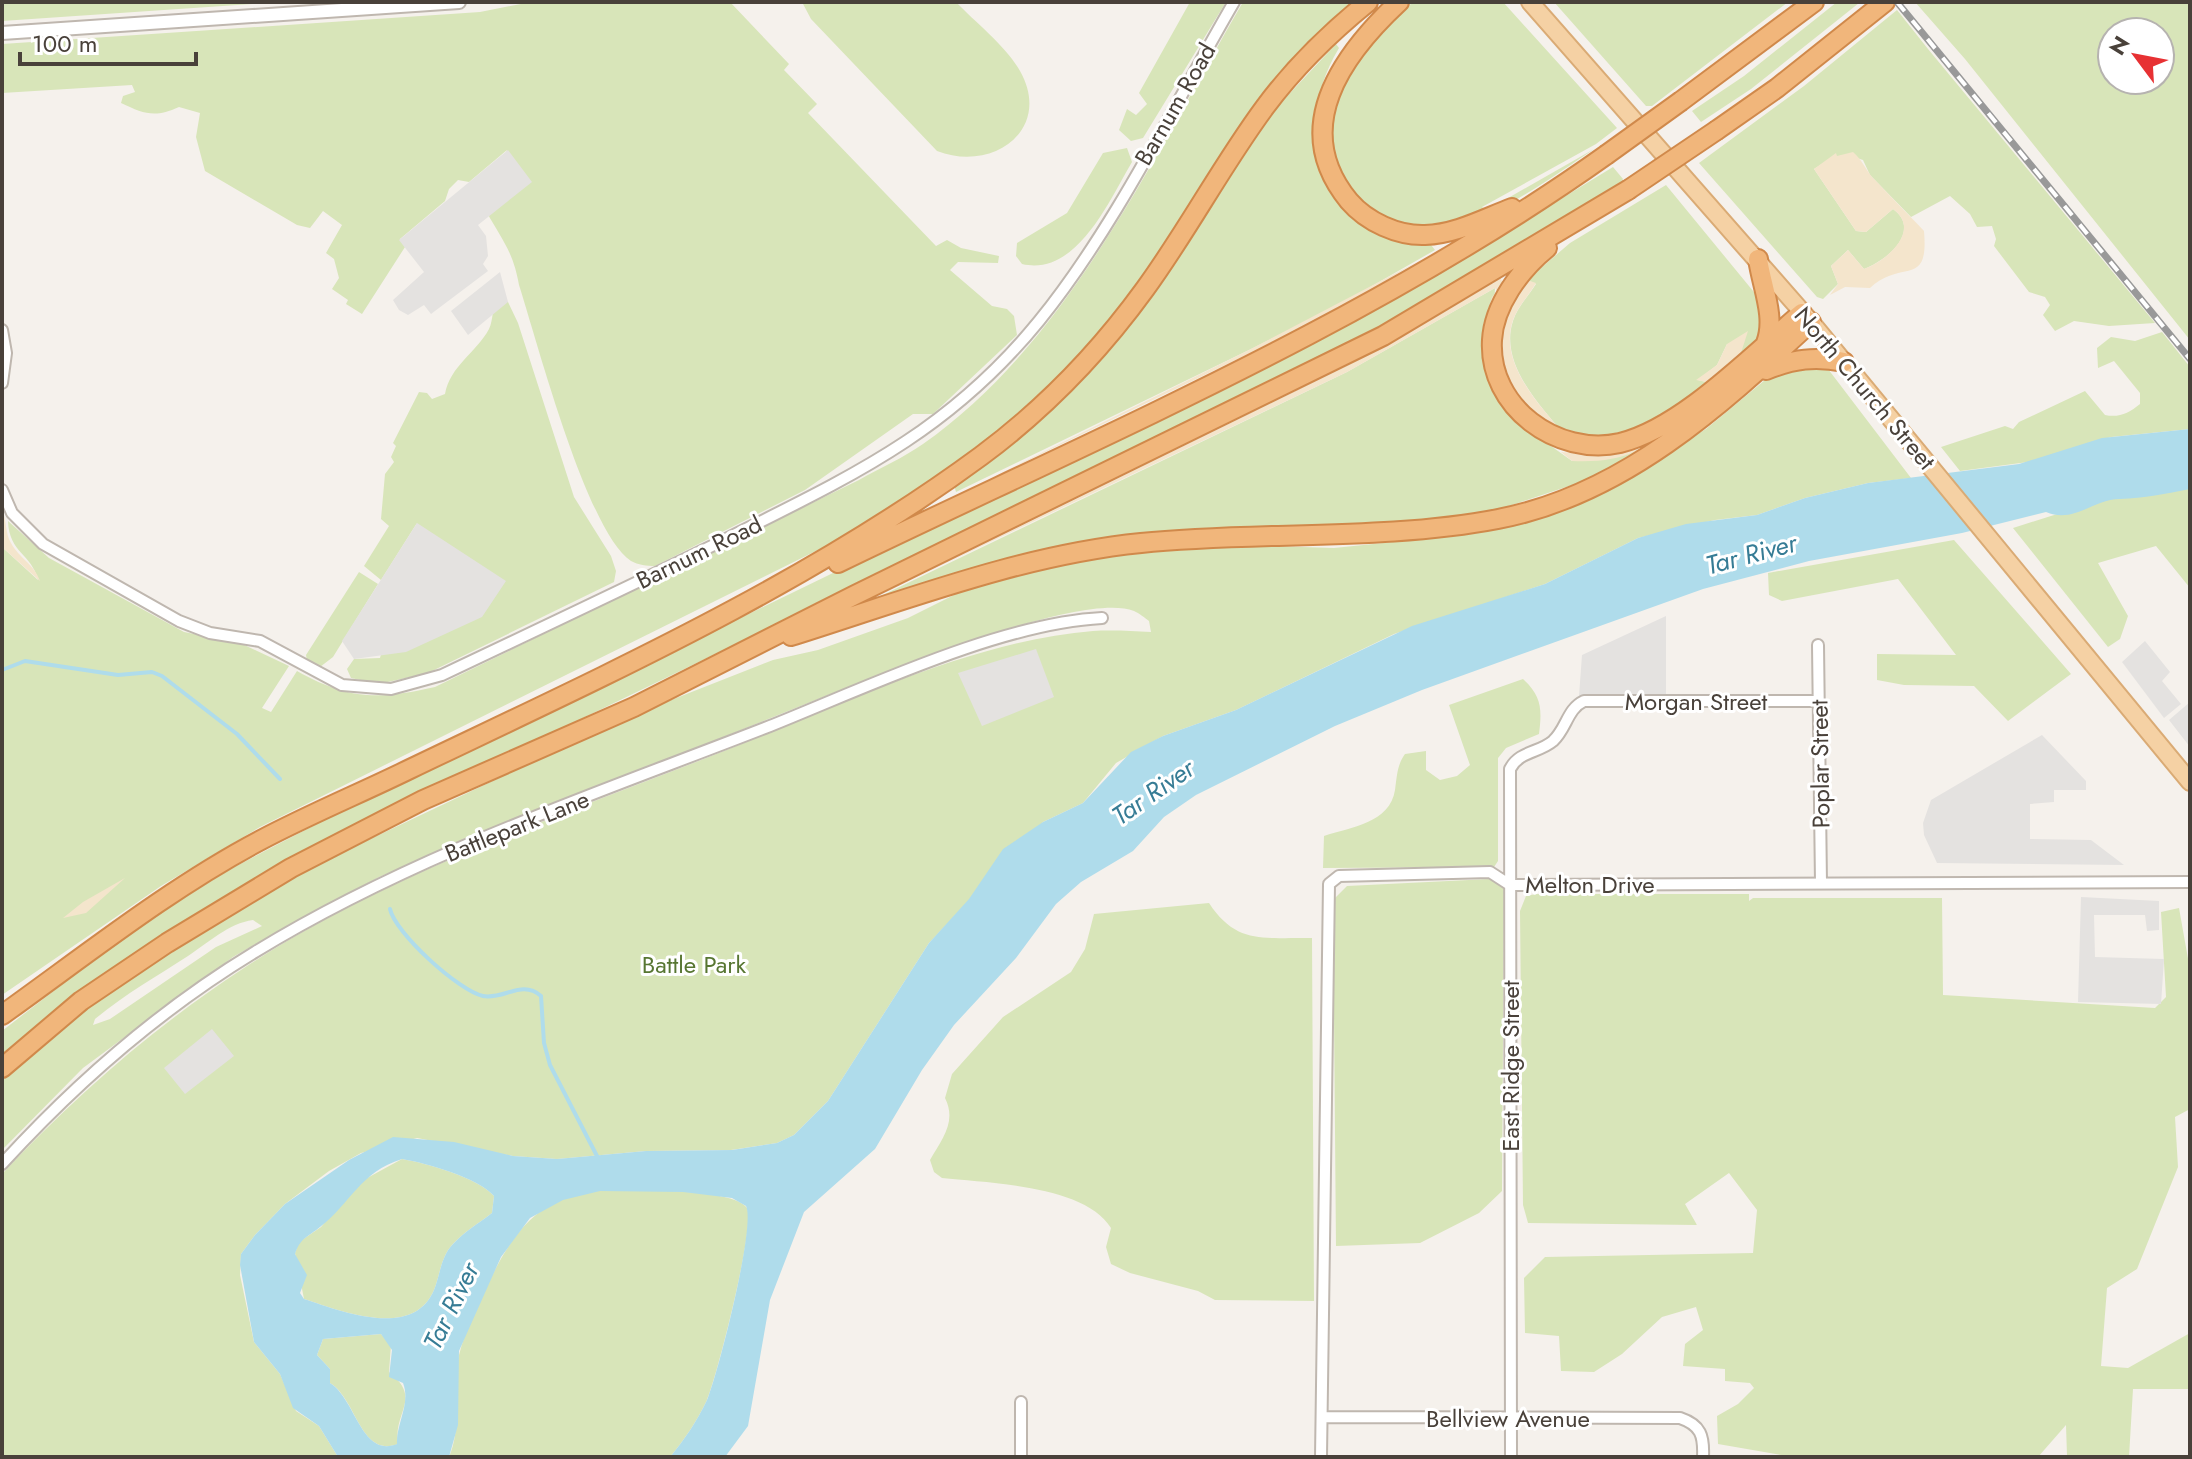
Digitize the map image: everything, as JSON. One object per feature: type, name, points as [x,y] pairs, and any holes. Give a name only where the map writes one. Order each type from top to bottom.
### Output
[{"type":"highway","points":[[2,1015],[260,840],[617,670],[769,591],[895,517],[984,453],[1040,407],[1081,366],[1147,287],[1265,107],[1307,59],[1368,2]]},
{"type":"highway","points":[[1399,2],[1357,43],[1331,89],[1324,112],[1323,139],[1328,166],[1354,207],[1395,231],[1424,235],[1470,226],[1555,191]]},
{"type":"highway","points":[[769,591],[802,580],[1259,359],[1453,256],[1555,191],[1814,2]]},
{"type":"highway","points":[[1807,318],[1766,343],[1664,426],[1636,438],[1604,446],[1578,445],[1553,437],[1528,420],[1503,392],[1494,368],[1492,341],[1500,310],[1534,258],[1621,194],[1717,130],[1885,2]]},
{"type":"highway","points":[[2,1068],[81,1001],[167,943],[291,868],[423,800],[634,707],[1383,336],[1621,194]]},
{"type":"highway","points":[[1758,259],[1771,317],[1772,328],[1766,343]]},
{"type":"highway","points":[[739,653],[1022,564],[1065,554],[1141,543],[1414,529],[1499,519],[1555,502],[1653,455],[1689,430],[1752,375],[1807,318]]},
{"type":"highway","points":[[1752,375],[1803,359],[1819,357],[1844,362]]},
{"type":"highway","points":[[2,1022],[67,969]]},
{"type":"main road","name":"North Church Street","points":[[1530,2],[1758,259],[2190,782]]},
{"type":"street","points":[[2,33],[459,2]]},
{"type":"street","name":"Barnum Road","points":[[2,490],[12,513],[43,544],[179,621],[210,633],[260,641],[342,685],[391,689],[442,675],[863,470],[949,413],[1013,350],[1064,286],[1120,198],[1234,2]]},
{"type":"street","points":[[2,330],[6,353],[2,383]]},
{"type":"street","name":"Battlepark Lane","points":[[2,1164],[103,1064],[209,982],[293,930],[375,886],[503,831],[944,658],[1032,629],[1102,618]]},
{"type":"street","name":"Poplar Street","points":[[1818,645],[1821,883]]},
{"type":"street","name":"Morgan Street","points":[[1574,705],[1584,701],[1819,701]]},
{"type":"street","name":"East Ridge Street","points":[[1511,1457],[1510,769],[1522,755],[1553,741],[1574,705]]},
{"type":"street","name":"Melton Drive","points":[[1321,1457],[1329,884],[1339,876],[1490,872],[1510,885],[2190,882]]},
{"type":"street","points":[[1021,1402],[1021,1457]]},
{"type":"street","name":"Bellview Avenue","points":[[1322,1417],[1680,1418],[1694,1423],[1701,1432],[1703,1457]]},
{"type":"green space","points":[[2,2],[280,2],[2,21]]},
{"type":"green space","points":[[531,2],[730,2],[789,64],[784,70],[817,104],[808,113],[936,246],[947,240],[961,248],[999,256],[998,263],[958,262],[950,270],[992,306],[1007,309],[1014,316],[1017,335],[933,414],[913,414],[805,490],[655,566],[640,564],[631,561],[614,543],[597,514],[565,433],[514,263],[486,211],[507,150],[469,182],[458,180],[449,189],[445,201],[400,239],[405,247],[362,314],[346,304],[348,300],[332,289],[339,278],[334,259],[326,253],[342,225],[323,211],[310,228],[297,225],[205,171],[196,137],[200,113],[179,107],[156,113],[136,110],[121,103],[123,96],[135,92],[132,85],[2,93],[2,44],[480,12]]},
{"type":"green space","points":[[802,2],[956,2],[999,44],[1020,71],[1028,92],[1029,111],[1023,128],[1012,141],[997,151],[978,156],[958,156],[937,151],[811,19]]},
{"type":"green space","points":[[1190,2],[1226,2],[1143,138],[1131,141],[1119,130],[1127,109],[1136,115],[1147,104],[1139,93]]},
{"type":"green space","points":[[1243,2],[1355,2],[1251,111],[1140,287],[1080,361],[972,458],[850,534],[260,827],[161,886],[2,995],[2,547],[38,580],[31,564],[12,540],[8,521],[49,558],[184,632],[240,643],[289,666],[262,708],[271,712],[297,671],[332,688],[364,695],[397,694],[435,687],[859,480],[923,444],[975,402],[1023,353],[1066,299],[1105,241]]},
{"type":"green space","points":[[1413,2],[1503,2],[1617,128],[1596,144],[1482,207],[1487,210],[1594,149],[1525,195],[1485,216],[1450,226],[1416,226],[1386,218],[1363,203],[1345,183],[1334,158],[1331,130],[1336,99],[1350,68],[1379,33]]},
{"type":"green space","points":[[1554,2],[1788,2],[1652,106],[1646,106]]},
{"type":"green space","points":[[1837,2],[1859,3],[1751,89],[1701,122],[1692,111],[1744,76]]},
{"type":"green space","points":[[1915,2],[2190,2],[2190,340],[1965,59]]},
{"type":"green space","points":[[1897,10],[2155,323],[2109,326],[2074,321],[2055,331],[2043,315],[2050,305],[2045,297],[2029,292],[1994,246],[1996,239],[1992,226],[1977,227],[1970,214],[1950,196],[1911,217],[1870,175],[1863,160],[1842,155],[1814,169],[1856,231],[1866,232],[1893,209],[1901,217],[1903,235],[1883,259],[1864,269],[1848,250],[1831,266],[1838,284],[1823,299],[1817,297],[1699,163],[1804,86]]},
{"type":"green space","points":[[1336,44],[1339,48],[1321,89],[1318,107],[1322,141],[1340,200],[1428,241],[1435,250],[1344,302],[1249,350],[956,492],[954,485],[1045,412],[1276,108]]},
{"type":"green space","points":[[1127,148],[1132,162],[1089,232],[1059,259],[1042,265],[1022,264],[1016,256],[1017,243],[1067,213],[1103,153]]},
{"type":"green space","points":[[1613,167],[1623,179],[1619,185],[1412,312],[1201,419],[271,869],[155,941],[2,1058],[2,1031],[131,931],[227,871],[328,818],[1346,324],[1440,273]]},
{"type":"green space","points":[[1666,185],[1758,297],[1763,316],[1761,331],[1753,346],[1739,359],[1727,344],[1717,365],[1698,380],[1711,383],[1676,411],[1615,439],[1565,435],[1524,383],[1512,352],[1510,337],[1513,321],[1536,284],[1527,280],[1570,243]]},
{"type":"green space","points":[[1495,288],[1494,309],[1523,426],[1572,461],[1646,450],[1584,481],[1488,513],[1416,523],[1165,536],[864,604],[1347,372]]},
{"type":"green space","points":[[499,299],[508,302],[518,323],[574,497],[611,556],[616,571],[614,582],[428,673],[379,684],[351,678],[347,669],[354,659],[380,658],[417,523],[381,580],[364,566],[389,526],[381,519],[385,474],[394,462],[391,457],[396,446],[393,443],[419,392],[427,393],[432,399],[445,394],[452,375],[484,338]]},
{"type":"green space","points":[[2162,332],[2190,367],[2190,429],[2111,437],[2028,462],[1960,471],[1941,447],[2005,426],[2013,429],[2019,422],[2085,391],[2105,415],[2128,412],[2140,404],[2140,393],[2114,361],[2098,368],[2097,348],[2111,337],[2135,341]]},
{"type":"green space","name":"Battle Park","points":[[1825,365],[1911,478],[1868,483],[1805,498],[1757,515],[1715,520],[1638,538],[1545,584],[1394,634],[1236,710],[1163,736],[1116,763],[1083,803],[1043,822],[929,943],[828,1101],[794,1135],[777,1143],[731,1150],[646,1151],[557,1159],[513,1156],[417,1138],[361,1153],[329,1171],[285,1204],[241,1254],[240,1275],[254,1342],[280,1374],[296,1411],[319,1426],[338,1457],[2,1457],[2,1174],[87,1090],[178,1014],[300,933],[480,846],[861,695],[955,661],[1048,637],[1093,631],[1151,632],[1149,621],[1134,611],[1113,608],[1086,610],[985,636],[903,665],[379,877],[233,957],[83,1068],[2,1150],[2,1080],[69,1022],[132,977],[284,880],[623,719],[773,660],[818,650],[908,618],[968,588],[1093,555],[1238,545],[1334,548],[1471,534],[1618,480],[1706,429],[1765,380],[1782,372]],"holes":[[[253,920],[262,926],[216,947],[110,1019],[93,1025],[95,1019],[118,1002],[227,929]]]},
{"type":"green space","points":[[2190,483],[2190,588],[2156,546],[2098,563],[2128,616],[2120,639],[2108,647],[2013,528],[2111,497]]},
{"type":"green space","points":[[1954,540],[2071,674],[2008,721],[1974,686],[1904,685],[1877,680],[1877,654],[1956,655],[1898,579],[1782,601],[1769,595],[1768,573]]},
{"type":"green space","points":[[359,572],[378,584],[333,657],[320,667],[307,661],[306,655]]},
{"type":"green space","points":[[1523,679],[1534,691],[1539,704],[1539,734],[1506,748],[1498,758],[1498,861],[1494,867],[1323,868],[1324,836],[1368,822],[1386,810],[1392,801],[1405,754],[1426,751],[1426,770],[1440,780],[1457,776],[1470,765],[1449,705]]},
{"type":"green space","points":[[1489,879],[1504,886],[1502,1191],[1479,1213],[1420,1243],[1336,1246],[1333,900],[1347,886]]},
{"type":"green space","points":[[1749,894],[1749,901],[1753,898],[1942,898],[1943,995],[2155,1008],[2166,997],[2161,912],[2179,908],[2190,970],[2190,1109],[2175,1117],[2178,1167],[2137,1269],[2107,1288],[2101,1366],[2128,1368],[2190,1333],[2190,1389],[2133,1389],[2129,1457],[2067,1456],[2066,1425],[2038,1457],[1793,1457],[1718,1444],[1717,1416],[1738,1404],[1754,1388],[1750,1383],[1725,1381],[1725,1369],[1683,1366],[1685,1344],[1703,1330],[1696,1307],[1662,1317],[1622,1354],[1594,1372],[1561,1371],[1559,1336],[1525,1333],[1524,1278],[1545,1257],[1753,1253],[1757,1210],[1729,1173],[1685,1204],[1697,1225],[1528,1223],[1523,1205],[1520,911],[1526,896]]},
{"type":"green space","points":[[1209,903],[1220,917],[1242,933],[1267,938],[1312,938],[1314,1301],[1215,1300],[1198,1291],[1130,1273],[1111,1264],[1106,1247],[1111,1228],[1098,1214],[1080,1203],[1034,1189],[942,1178],[934,1172],[930,1160],[949,1123],[945,1098],[952,1074],[1003,1017],[1071,972],[1085,949],[1094,914]]},
{"type":"green space","points":[[402,1159],[465,1177],[487,1189],[494,1196],[492,1213],[449,1249],[434,1290],[424,1305],[410,1314],[375,1318],[304,1299],[295,1253],[299,1242],[321,1227],[358,1183]]},
{"type":"green space","points":[[651,1190],[717,1196],[741,1203],[747,1208],[741,1269],[719,1362],[707,1400],[681,1443],[670,1457],[449,1457],[455,1434],[456,1378],[462,1345],[497,1267],[518,1234],[545,1209],[580,1193]]},
{"type":"green space","points":[[381,1334],[391,1345],[389,1372],[399,1381],[405,1398],[398,1444],[385,1446],[375,1443],[367,1435],[347,1401],[330,1383],[330,1369],[317,1355],[323,1339]]},
{"type":"sand","points":[[1853,152],[1872,177],[1924,231],[1924,249],[1918,267],[1882,279],[1870,288],[1845,287],[1830,295],[1838,284],[1831,266],[1848,250],[1864,269],[1891,252],[1903,235],[1901,217],[1893,209],[1866,232],[1856,231],[1814,169],[1836,153],[1837,156]]},
{"type":"sand","points":[[1415,263],[1325,317],[985,481],[1249,350]]},
{"type":"sand","points":[[1500,278],[1507,288],[1483,325],[1497,291],[1495,288],[1347,372],[938,567],[1348,365]]},
{"type":"sand","points":[[1527,280],[1536,283],[1513,320],[1511,352],[1524,383],[1565,435],[1520,407],[1502,370],[1501,332],[1505,315]]},
{"type":"sand","points":[[1748,331],[1739,359],[1711,383],[1696,380],[1717,365],[1727,344]]},
{"type":"sand","points":[[1684,421],[1657,440],[1619,457],[1572,461],[1561,452],[1604,455]]},
{"type":"sand","points":[[2,510],[11,543],[40,581],[2,547]]},
{"type":"sand","points":[[125,878],[86,913],[63,918],[83,902]]},
{"type":"shaded area","points":[[508,150],[532,182],[478,225],[486,236],[488,256],[483,264],[488,271],[431,314],[424,305],[408,315],[399,310],[393,300],[424,272],[399,240]]},
{"type":"shaded area","points":[[500,272],[508,302],[468,335],[451,311]]},
{"type":"shaded area","points":[[417,523],[506,581],[482,617],[406,652],[354,659],[342,641]]},
{"type":"shaded area","points":[[1666,616],[1666,694],[1579,696],[1582,655]]},
{"type":"shaded area","points":[[2145,641],[2170,672],[2162,681],[2181,704],[2164,718],[2122,662]]},
{"type":"shaded area","points":[[1036,649],[1054,697],[982,726],[958,673]]},
{"type":"shaded area","points":[[2190,702],[2190,747],[2169,720]]},
{"type":"shaded area","points":[[2042,735],[2086,781],[2086,790],[2054,790],[2054,802],[2030,804],[2030,839],[2091,840],[2124,865],[1937,863],[1924,835],[1923,823],[1931,800]]},
{"type":"shaded area","points":[[2081,897],[2159,901],[2159,930],[2147,931],[2145,915],[2094,915],[2095,957],[2164,959],[2161,1004],[2078,1002]]},
{"type":"shaded area","points":[[212,1029],[234,1056],[185,1094],[164,1068]]},
{"type":"water","name":"Tar River","points":[[2190,429],[2190,489],[2110,500],[2066,515],[2046,512],[1962,533],[1809,561],[1703,589],[1422,690],[1335,726],[1196,795],[1164,817],[1133,851],[1081,882],[1056,904],[1016,958],[954,1025],[922,1070],[875,1149],[804,1212],[770,1300],[748,1426],[725,1457],[670,1457],[707,1400],[727,1332],[748,1219],[746,1206],[732,1198],[683,1192],[600,1191],[563,1200],[530,1218],[501,1257],[459,1351],[458,1425],[449,1457],[338,1457],[319,1426],[293,1408],[280,1374],[254,1342],[240,1265],[241,1254],[285,1204],[349,1160],[393,1137],[454,1142],[513,1156],[557,1159],[646,1151],[732,1150],[777,1143],[794,1135],[828,1101],[929,943],[969,899],[1003,849],[1043,822],[1083,803],[1131,752],[1163,736],[1236,710],[1412,626],[1545,584],[1638,538],[1686,524],[1757,515],[1805,498],[1868,483],[2019,464],[2102,438]],"holes":[[[402,1159],[438,1168],[477,1183],[494,1196],[492,1213],[449,1249],[434,1290],[424,1305],[410,1314],[375,1318],[304,1299],[300,1293],[307,1275],[295,1254],[299,1244],[331,1218],[366,1180]],[[381,1334],[392,1350],[389,1377],[403,1383],[405,1391],[397,1444],[385,1446],[375,1443],[367,1435],[339,1391],[330,1383],[330,1369],[317,1355],[323,1339]]]},
{"type":"waterway","points":[[2,670],[25,661],[118,675],[152,672],[162,676],[237,734],[280,779]]},
{"type":"waterway","points":[[390,909],[415,946],[444,973],[472,992],[491,996],[527,989],[541,996],[544,1043],[550,1065],[598,1158]]},
{"type":"railway","points":[[1897,2],[2190,359]]}]
